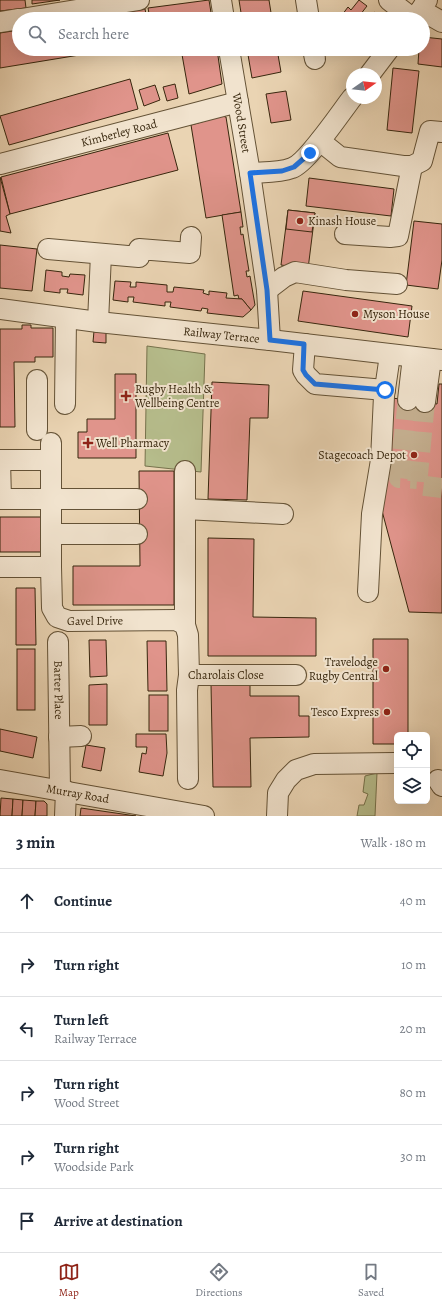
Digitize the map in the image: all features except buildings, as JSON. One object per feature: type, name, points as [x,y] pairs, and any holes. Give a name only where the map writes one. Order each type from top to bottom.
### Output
[{"type":"street","points":[[64,12],[139,0]]},
{"type":"street","points":[[221,0],[223,12]]},
{"type":"street","points":[[306,0],[308,12]]},
{"type":"street","points":[[389,0],[418,12]]},
{"type":"street","points":[[430,17],[442,22]]},
{"type":"street","points":[[0,22],[12,20]]},
{"type":"street","name":"Wood Street","points":[[230,56],[250,173],[267,290],[270,340]]},
{"type":"street","points":[[375,68],[384,56]]},
{"type":"street","name":"Kimberley Road","points":[[0,164],[238,102]]},
{"type":"street","points":[[250,173],[282,171],[294,167],[310,153],[348,104]]},
{"type":"street","points":[[320,141],[340,157],[412,166],[422,161],[430,132],[442,132]]},
{"type":"street","points":[[345,234],[390,237],[398,236],[412,166]]},
{"type":"street","points":[[48,249],[139,257],[139,249],[190,253],[191,237]]},
{"type":"street","points":[[98,322],[101,254]]},
{"type":"street","points":[[267,290],[284,277],[295,272],[346,280],[397,284]]},
{"type":"street","name":"Railway Terrace","points":[[0,309],[98,322],[270,340],[428,359]]},
{"type":"street","points":[[37,430],[46,376],[66,318]]},
{"type":"street","points":[[304,344],[303,370],[315,384],[385,390]]},
{"type":"street","points":[[368,592],[372,514],[381,460],[385,390],[390,355]]},
{"type":"street","points":[[416,401],[428,359]]},
{"type":"street","points":[[46,376],[65,404]]},
{"type":"street","name":"Gavel Drive","points":[[51,500],[1,500],[0,460],[51,451],[52,608],[57,617],[69,621],[176,620],[185,625]]},
{"type":"street","points":[[185,471],[185,625],[188,635],[189,675]]},
{"type":"street","points":[[51,500],[137,500]]},
{"type":"street","points":[[185,509],[283,514]]},
{"type":"street","points":[[51,534],[137,534]]},
{"type":"street","points":[[0,567],[51,567]]},
{"type":"street","name":"Barter Place","points":[[58,642],[59,715],[65,816]]},
{"type":"street","name":"Charolais Close","points":[[188,779],[187,690],[189,675],[296,675]]},
{"type":"street","name":"Barter Place","points":[[60,737],[81,736]]},
{"type":"street","points":[[277,816],[278,793],[286,780],[296,770],[314,764],[394,763]]},
{"type":"street","name":"Murray Road","points":[[0,780],[184,814],[204,816]]},
{"type":"green space","points":[[147,346],[205,354],[201,472],[145,466]]},
{"type":"green space","points":[[377,773],[375,816],[357,816],[359,805],[364,805],[368,794],[363,792],[365,776]]},
{"type":"tunnel","points":[[408,400],[399,478],[417,479]]},
{"type":"tunnel","points":[[425,402],[417,485],[442,488]]},
{"type":"place","name":"Kinash House","points":[[300,221]]},
{"type":"place","name":"Myson House","points":[[355,314]]},
{"type":"place","name":"Rugby Health & Wellbeing Centre","points":[[126,396]]},
{"type":"place","name":"Well Pharmacy","points":[[88,443]]},
{"type":"place","name":"Stagecoach Depot","points":[[414,455]]},
{"type":"place","name":"Travelodge Rugby Central","points":[[386,669]]},
{"type":"place","name":"Tesco Express","points":[[387,712]]},
{"type":"route","points":[[310,153],[294,167],[282,171],[250,173],[267,290],[270,318],[270,340],[304,344],[302,367],[306,375],[315,384],[385,390]]}]
